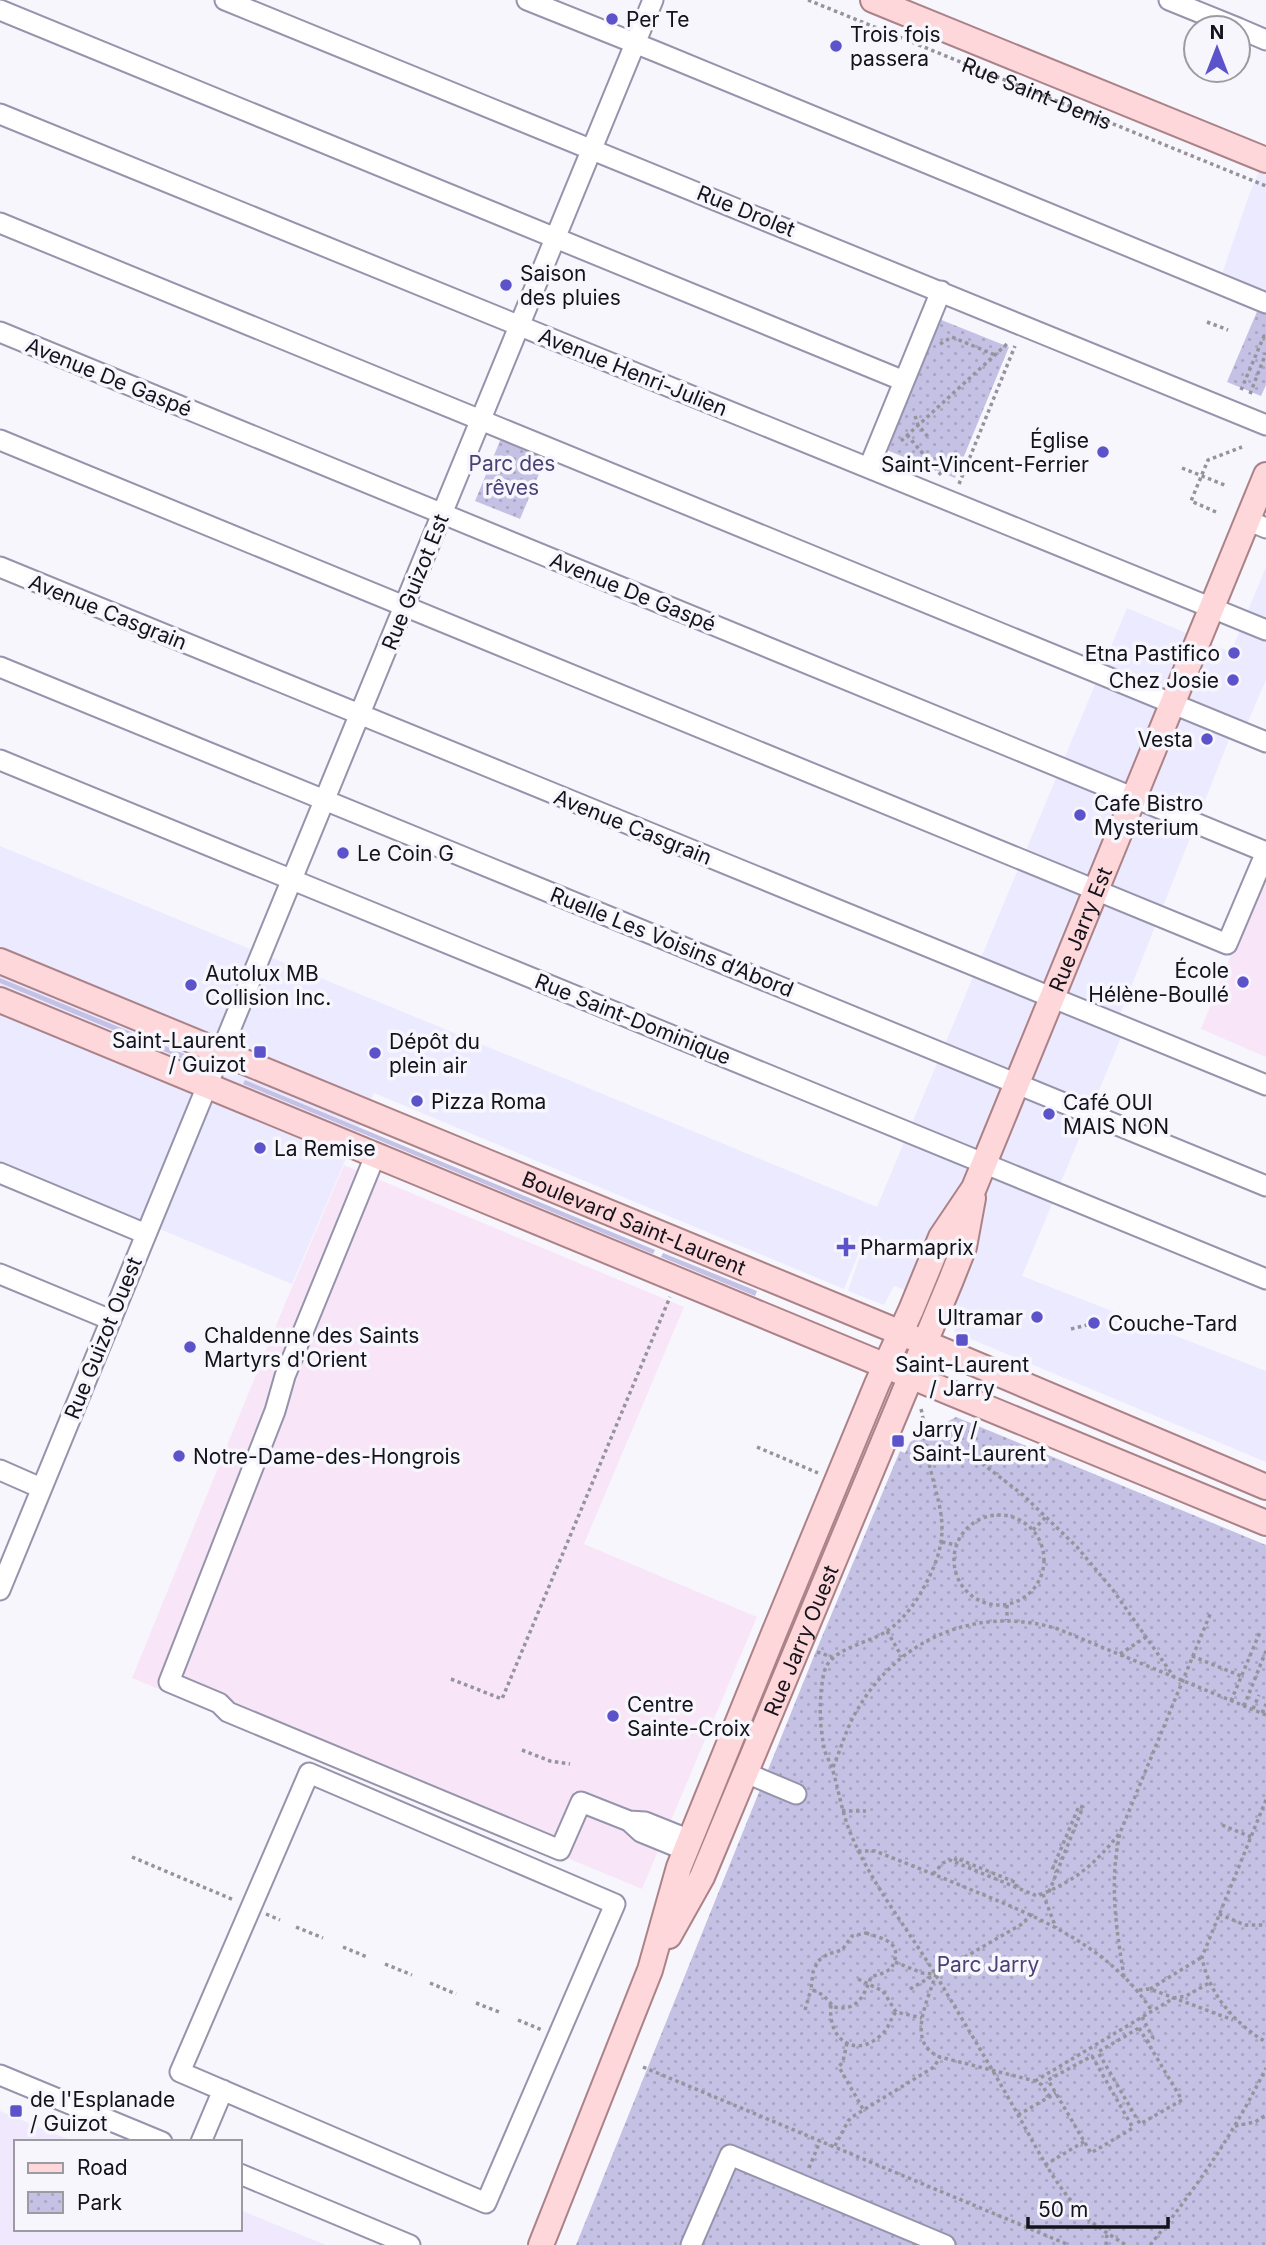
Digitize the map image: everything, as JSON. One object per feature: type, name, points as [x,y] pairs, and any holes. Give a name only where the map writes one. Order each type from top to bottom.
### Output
[{"type":"main road","name":"Rue Saint-Denis","points":[[873,0],[1266,160]]},
{"type":"main road","name":"Rue Jarry Est","points":[[900,1334],[941,1237],[974,1188],[1212,608],[1256,524],[1266,475]]},
{"type":"main road","name":"Boulevard Saint-Laurent","points":[[0,961],[1266,1487]]},
{"type":"main road","name":"Boulevard Saint-Laurent","points":[[0,1000],[1266,1523]]},
{"type":"main road","name":"Rue Jarry Est","points":[[925,1344],[964,1247],[974,1188]]},
{"type":"main road","name":"Rue Jarry Ouest","points":[[541,2245],[650,1970],[687,1845],[900,1334]]},
{"type":"main road","name":"Rue Jarry Ouest","points":[[650,1970],[702,1877],[925,1344]]},
{"type":"street","name":"Rue Drolet","points":[[225,0],[1266,425]]},
{"type":"street","points":[[527,0],[1266,303]]},
{"type":"street","name":"Rue Guizot Est","points":[[208,1087],[653,0]]},
{"type":"street","points":[[1169,0],[1204,14]]},
{"type":"street","points":[[0,10],[904,381]]},
{"type":"street","name":"Avenue Henri-Julien","points":[[0,114],[1266,630]]},
{"type":"street","points":[[0,223],[1266,742]]},
{"type":"street","points":[[869,467],[941,291]]},
{"type":"street","name":"Avenue De Gaspé","points":[[0,332],[1266,852]]},
{"type":"street","points":[[0,440],[1227,944],[1266,852]]},
{"type":"street","name":"Avenue Casgrain","points":[[0,567],[1266,1085]]},
{"type":"street","name":"Ruelle Les Voisins d’Abord","points":[[0,667],[1266,1186]]},
{"type":"street","name":"Rue Saint-Dominique","points":[[0,760],[1266,1279]]},
{"type":"street","name":"Rue Guizot Ouest","points":[[0,1590],[208,1087]]},
{"type":"street","points":[[375,1156],[285,1376],[275,1411],[169,1682],[219,1703],[228,1712],[560,1850],[581,1802],[629,1821],[645,1822],[687,1845]]},
{"type":"street","points":[[0,1173],[146,1234]]},
{"type":"street","points":[[0,1274],[111,1320]]},
{"type":"street","points":[[0,1470],[41,1488]]},
{"type":"street","points":[[309,1773],[615,1904],[486,2203],[223,2090],[180,2071],[309,1773]]},
{"type":"street","points":[[746,1773],[796,1794]]},
{"type":"street","points":[[0,2075],[157,2140]]},
{"type":"street","points":[[202,2140],[223,2090]]},
{"type":"street","points":[[691,2245],[730,2155],[945,2245]]},
{"type":"street","points":[[242,2175],[410,2245]]},
{"type":"path","name":"Rue Saint-Denis","points":[[808,0],[1266,186]]},
{"type":"path","points":[[1207,322],[1228,330]]},
{"type":"path","points":[[1241,390],[1264,336],[1266,337]]},
{"type":"path","points":[[936,352],[941,343],[952,337],[995,355]]},
{"type":"path","points":[[893,447],[1008,343]]},
{"type":"path","points":[[959,484],[1015,346]]},
{"type":"path","points":[[1250,394],[1266,353]]},
{"type":"path","points":[[986,355],[995,355]]},
{"type":"path","points":[[1255,357],[1263,360]]},
{"type":"path","points":[[915,416],[918,425],[929,438]]},
{"type":"path","points":[[907,435],[942,477]]},
{"type":"path","points":[[1216,512],[1191,500],[1208,460],[1242,447]]},
{"type":"path","points":[[1182,468],[1227,486]]},
{"type":"path","points":[[451,1679],[502,1699],[670,1295]]},
{"type":"path","points":[[1071,1329],[1087,1325]]},
{"type":"path","points":[[918,1401],[925,1423],[923,1435],[940,1509],[943,1542],[938,1562],[906,1613],[887,1631],[832,1657],[824,1670],[821,1713],[824,1748],[833,1769],[842,1811],[858,1851],[936,1975],[1045,2165],[1078,2209],[1093,2223],[1126,2245]]},
{"type":"path","points":[[925,1423],[970,1453],[1023,1495],[1077,1547],[1113,1590],[1175,1677]]},
{"type":"path","points":[[757,1447],[823,1475]]},
{"type":"path","points":[[990,1516],[1013,1517],[1033,1530],[1044,1551],[1045,1563],[1042,1575],[1029,1595],[1007,1605],[984,1603],[964,1589],[954,1568],[954,1556],[956,1545],[970,1526],[990,1516]]},
{"type":"path","points":[[1033,1530],[1046,1517]]},
{"type":"path","points":[[943,1542],[956,1545]]},
{"type":"path","points":[[1007,1605],[1007,1620]]},
{"type":"path","points":[[1124,1977],[1114,1906],[1114,1870],[1120,1833],[1211,1612]]},
{"type":"path","points":[[833,1769],[848,1727],[880,1678],[914,1647],[948,1631],[984,1622],[1007,1620],[1041,1624],[1073,1634],[1264,1714],[1266,1704]]},
{"type":"path","points":[[887,1631],[902,1657]]},
{"type":"path","points":[[1231,1701],[1260,1632]]},
{"type":"path","points":[[1121,1654],[1146,1637]]},
{"type":"path","points":[[812,1650],[832,1657]]},
{"type":"path","points":[[1244,1706],[1266,1651]]},
{"type":"path","points":[[1192,1656],[1217,1663],[1241,1676]]},
{"type":"path","points":[[1253,1710],[1259,1695]]},
{"type":"path","points":[[522,1750],[550,1761],[570,1764]]},
{"type":"path","points":[[1235,2021],[1209,1983],[1202,1957],[1266,1800]]},
{"type":"path","points":[[1049,1892],[1083,1807],[1079,1806],[1073,1819],[1052,1870],[1056,1872]]},
{"type":"path","points":[[842,1811],[866,1811]]},
{"type":"path","points":[[1222,1825],[1251,1837]]},
{"type":"path","points":[[933,1874],[947,1860],[1037,1896],[1070,1882],[1087,1869],[1120,1833]]},
{"type":"path","points":[[858,1851],[875,1851],[1032,1914],[1100,1954],[1139,1990],[1152,2011]]},
{"type":"path","points":[[132,1857],[234,1900]]},
{"type":"path","points":[[954,1862],[956,1857],[1007,1877],[1017,1883],[1016,1887]]},
{"type":"path","points":[[1043,1894],[1056,1928]]},
{"type":"path","points":[[910,1989],[1022,1924],[1032,1914]]},
{"type":"path","points":[[1219,1914],[1245,1925],[1266,1925]]},
{"type":"path","points":[[296,1927],[323,1938]]},
{"type":"path","points":[[805,2010],[818,1961],[828,1954],[842,1951],[856,1934],[866,1933],[890,1942],[896,1953],[894,1962],[887,1971],[871,1977],[857,2005],[842,2008],[831,2005],[822,1995],[811,1989]]},
{"type":"path","points":[[343,1947],[367,1957]]},
{"type":"path","points":[[1150,1989],[1202,1957]]},
{"type":"path","points":[[894,1962],[922,1973],[936,1975]]},
{"type":"path","points":[[385,1964],[412,1975]]},
{"type":"path","points":[[936,1975],[920,2029],[921,2038],[930,2053],[1035,2081],[1042,2085],[1049,2096]]},
{"type":"path","points":[[831,2005],[830,2021],[842,2042],[859,2045],[876,2039],[885,2032],[896,2012],[891,1999],[883,1991],[858,1979]]},
{"type":"path","points":[[430,1983],[456,1994]]},
{"type":"path","points":[[1035,2081],[1174,1998],[1186,1996],[1209,1983]]},
{"type":"path","points":[[1139,1990],[1150,1989],[1235,2021],[1266,2042]]},
{"type":"path","points":[[476,2003],[502,2014]]},
{"type":"path","points":[[896,2012],[922,2018]]},
{"type":"path","points":[[1142,2017],[1153,2038],[1147,2042]]},
{"type":"path","points":[[518,2020],[544,2031]]},
{"type":"path","points":[[1139,2028],[1182,2100],[1140,2124],[1103,2060],[1098,2052],[1139,2028]]},
{"type":"path","points":[[847,2043],[839,2067],[863,2109]]},
{"type":"path","points":[[1091,2056],[1096,2063],[1133,2128],[1091,2153],[1072,2116],[1048,2080],[1091,2056]]},
{"type":"path","points":[[835,2147],[848,2121],[863,2109],[934,2067],[940,2057]]},
{"type":"path","points":[[1096,2063],[1103,2060]]},
{"type":"path","points":[[643,2067],[1069,2245]]},
{"type":"path","points":[[1150,2245],[1194,2191],[1235,2126],[1266,2068]]},
{"type":"path","points":[[1111,2090],[1119,2085]]},
{"type":"path","points":[[1018,2115],[1056,2093]]},
{"type":"path","points":[[1235,2126],[1255,2122],[1266,2115]]},
{"type":"path","points":[[1129,2121],[1136,2117]]},
{"type":"path","points":[[813,2159],[820,2141]]},
{"type":"path","points":[[1045,2165],[1085,2141]]},
{"type":"path","points":[[1106,2245],[1107,2232]]},
{"type":"shaded area","points":[[1266,154],[1266,295],[1221,277]]},
{"type":"shaded area","points":[[1266,567],[1266,680],[1242,735],[1232,732],[1118,1020],[1127,1023],[1022,1276],[1266,1371],[1266,1462],[954,1332],[960,1310],[894,1286],[884,1305],[848,1291],[871,1223],[844,1289],[374,1093],[292,1284],[0,1163],[0,846],[877,1207],[1127,608],[1231,652]]},
{"type":"shaded area","name":"École Hélène-Boullé","points":[[1263,876],[1266,877],[1266,1057],[1201,1029]]},
{"type":"shaded area","points":[[344,1165],[684,1307],[584,1544],[757,1617],[642,1889],[132,1678]]},
{"type":"shaded area","points":[[0,2111],[70,2140],[14,2140],[14,2231],[242,2231],[242,2211],[326,2245],[0,2245]]},
{"type":"green space","points":[[1259,307],[1266,310],[1266,385],[1261,396],[1227,382]]},
{"type":"green space","points":[[939,319],[1009,347],[955,478],[884,449]]},
{"type":"green space","name":"Parc des rêves","points":[[502,436],[547,455],[520,519],[475,501]]},
{"type":"green space","points":[[0,978],[187,1055],[185,1060],[0,983]]},
{"type":"green space","points":[[245,1080],[655,1250],[653,1254],[243,1084]]},
{"type":"green space","points":[[663,1253],[757,1291],[755,1296],[661,1257]]},
{"type":"green space","name":"Parc Jarry","points":[[956,1417],[1266,1545],[1266,2245],[576,2245],[816,1651],[900,1451],[905,1453],[910,1442]]},
{"type":"place","name":"Per Te","points":[[612,19]]},
{"type":"place","name":"Trois fois passera","points":[[836,46]]},
{"type":"place","name":"Saison des pluies","points":[[506,285]]},
{"type":"place","name":"Église Saint-Vincent-Ferrier","points":[[1103,452]]},
{"type":"place","name":"Etna Pastifico","points":[[1234,653]]},
{"type":"place","name":"Chez Josie","points":[[1233,680]]},
{"type":"place","name":"Vesta","points":[[1207,739]]},
{"type":"place","name":"Cafe Bistro Mysterium","points":[[1080,815]]},
{"type":"place","name":"Le Coin G","points":[[343,853]]},
{"type":"place","name":"École Hélène-Boullé","points":[[1243,982]]},
{"type":"place","name":"Autolux MB Collision Inc.","points":[[191,985]]},
{"type":"place","name":"Saint-Laurent / Guizot","points":[[260,1052]]},
{"type":"place","name":"Dépôt du plein air","points":[[375,1053]]},
{"type":"place","name":"Pizza Roma","points":[[417,1101]]},
{"type":"place","name":"Café OUI MAIS NON","points":[[1049,1114]]},
{"type":"place","name":"La Remise","points":[[260,1148]]},
{"type":"place","name":"Pharmaprix","points":[[846,1247]]},
{"type":"place","name":"Ultramar","points":[[1037,1317]]},
{"type":"place","name":"Couche-Tard","points":[[1094,1323]]},
{"type":"place","name":"Saint-Laurent / Jarry","points":[[962,1340]]},
{"type":"place","name":"Chaldenne des Saints Martyrs d'Orient","points":[[190,1347]]},
{"type":"place","name":"Jarry / Saint-Laurent","points":[[898,1441]]},
{"type":"place","name":"Notre-Dame-des-Hongrois","points":[[179,1456]]},
{"type":"place","name":"Centre Sainte-Croix","points":[[613,1716]]},
{"type":"place","name":"de l'Esplanade / Guizot","points":[[16,2111]]}]
